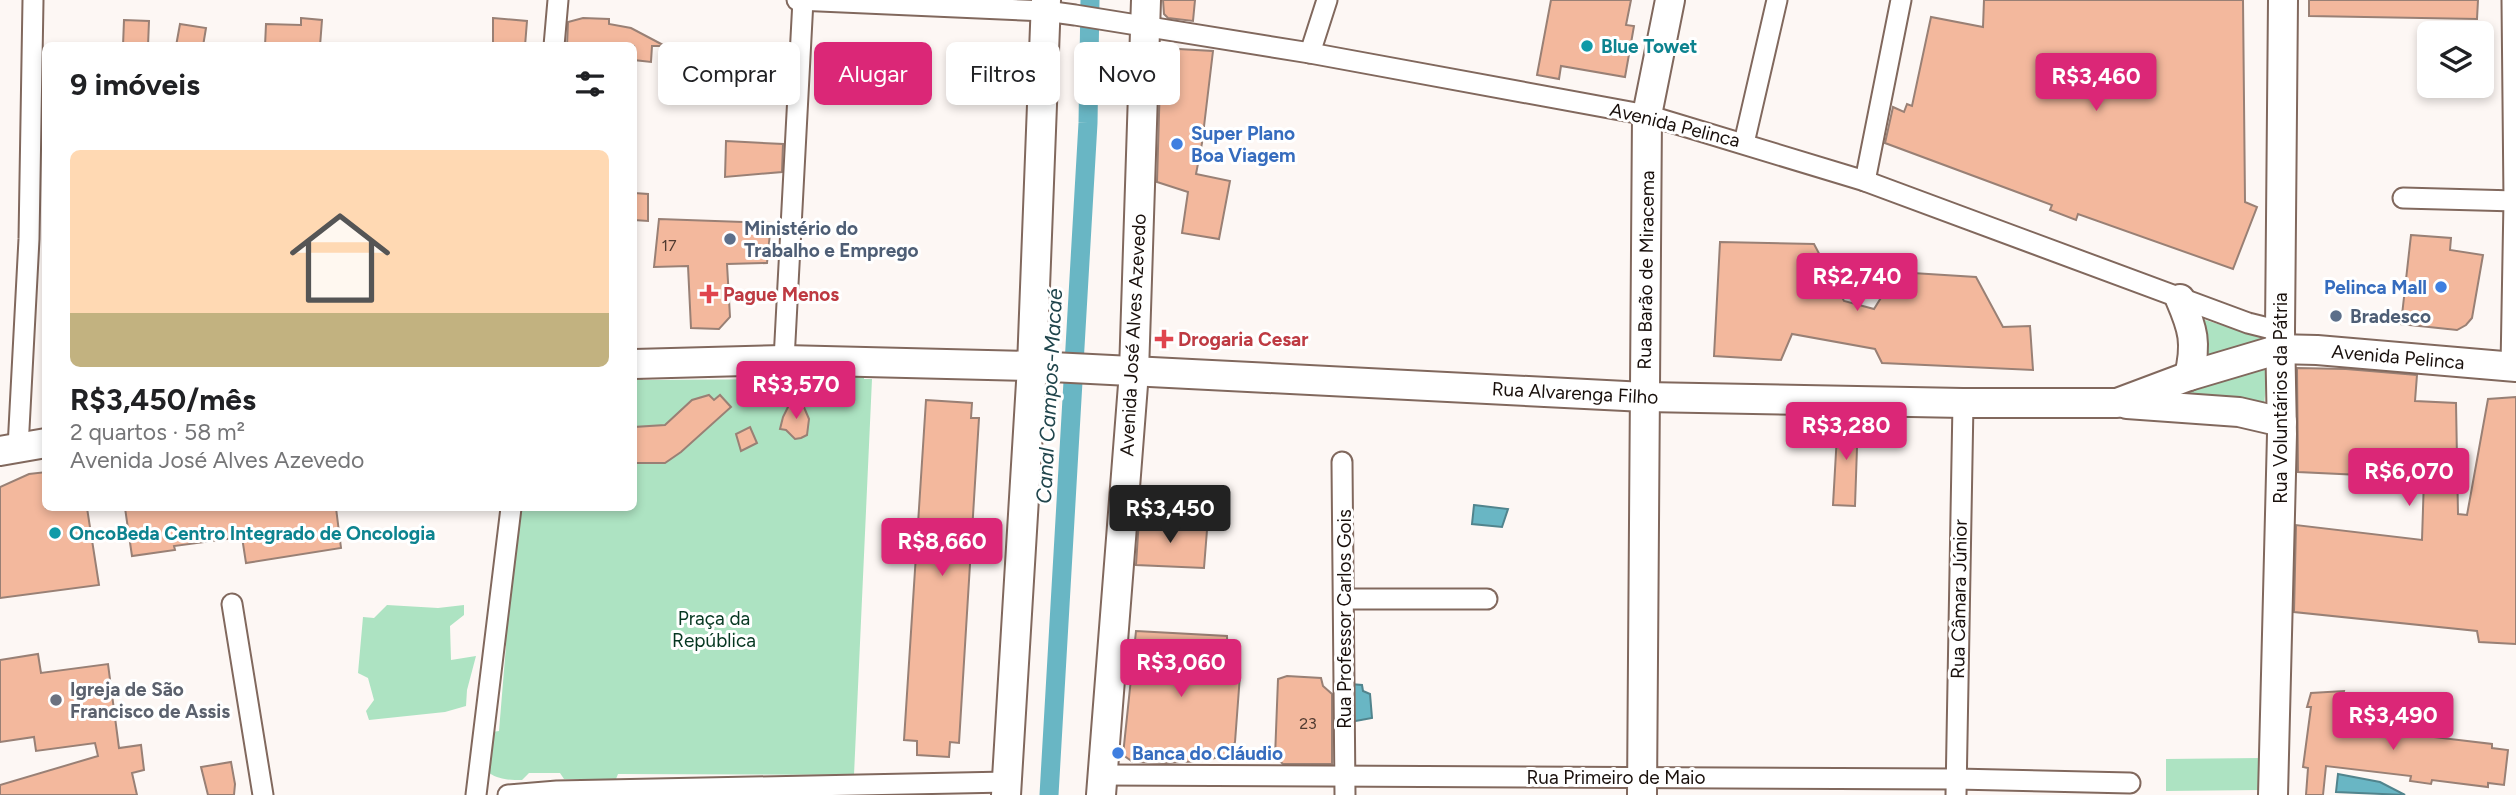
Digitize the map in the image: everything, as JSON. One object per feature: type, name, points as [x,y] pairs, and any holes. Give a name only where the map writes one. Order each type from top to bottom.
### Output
[{"type":"main road","name":"Rua Barão de Miracema","points":[[1642,786],[1647,115],[1670,0]]},
{"type":"main road","name":"Rua Voluntários da Pátria","points":[[2273,795],[2282,422],[2280,340],[2283,0]]},
{"type":"main road","points":[[1006,789],[1032,366],[1046,6]]},
{"type":"main road","name":"Avenida José Alves Azevedo","points":[[1102,785],[1134,372],[1146,13]]},
{"type":"main road","points":[[2180,299],[2194,336],[2194,353],[2189,376]]},
{"type":"main road","name":"Avenida Pelinca","points":[[2280,340],[2316,350],[2514,367]]},
{"type":"main road","name":"Rua Alvarenga Filho","points":[[2117,403],[2248,357],[2280,340]]},
{"type":"main road","name":"Rua Alvarenga Filho","points":[[637,364],[784,360],[1032,366],[1645,397],[2117,403],[2239,412],[2282,422]]},
{"type":"main road","points":[[9,449],[42,444]]},
{"type":"street","points":[[9,449],[37,239],[33,0]]},
{"type":"street","points":[[554,42],[558,0]]},
{"type":"street","name":"Avenida Pelinca","points":[[797,0],[1046,6],[1075,15],[1115,22],[1146,13],[1310,53],[1647,115],[1865,181],[2248,323],[2280,340]]},
{"type":"street","points":[[784,360],[803,0]]},
{"type":"street","points":[[1310,53],[1326,0]]},
{"type":"street","points":[[1744,143],[1777,0]]},
{"type":"street","points":[[1865,181],[1901,0]]},
{"type":"street","points":[[2512,0],[2514,367]]},
{"type":"street","points":[[2403,198],[2515,201]]},
{"type":"street","name":"Rua Câmara Júnior","points":[[1956,787],[1963,403]]},
{"type":"street","name":"Rua Professor Carlos Gois","points":[[1342,462],[1345,785]]},
{"type":"street","points":[[476,795],[510,511]]},
{"type":"street","points":[[1345,599],[1487,598]]},
{"type":"street","points":[[232,604],[263,795]]},
{"type":"street","name":"Rua Primeiro de Maio","points":[[1102,785],[1956,787],[2130,783]]},
{"type":"street","points":[[508,795],[556,791],[1006,789]]},
{"type":"green space","points":[[2199,318],[2278,343],[2198,366]]},
{"type":"green space","points":[[2268,360],[2264,407],[2165,401]]},
{"type":"green space","name":"Praça da República","points":[[822,371],[857,371],[864,379],[872,379],[854,775],[618,774],[616,779],[564,779],[560,773],[529,773],[522,780],[518,780],[489,773],[487,763],[492,732],[499,731],[506,646],[501,643],[518,511],[637,511],[637,375],[643,380],[818,379]]},
{"type":"green space","points":[[387,605],[438,608],[464,605],[464,615],[450,626],[451,660],[476,656],[467,690],[466,706],[445,712],[369,720],[366,711],[374,700],[368,678],[358,673],[363,617],[374,618]]},
{"type":"green space","points":[[2260,758],[2260,790],[2166,791],[2166,759]]},
{"type":"water","points":[[1474,505],[1508,509],[1502,527],[1472,524]]},
{"type":"water","points":[[1350,684],[1362,685],[1363,691],[1370,694],[1372,718],[1350,722]]},
{"type":"water","points":[[2338,774],[2380,782],[2405,795],[2336,792]]},
{"type":"building","points":[[1163,0],[1195,0],[1193,21],[1168,18],[1164,14]]},
{"type":"building","name":"Blue Towet","points":[[1551,0],[1631,0],[1626,25],[1634,26],[1625,77],[1561,66],[1559,79],[1537,75]]},
{"type":"building","points":[[1984,0],[2243,0],[2245,202],[2257,207],[2233,269],[2078,214],[2076,220],[2050,210],[2052,205],[1885,143],[1893,107],[1904,112],[1907,104],[1912,106],[1931,17],[1983,27]]},
{"type":"building","points":[[2309,0],[2478,0],[2477,19],[2309,16]]},
{"type":"building","points":[[301,18],[322,20],[320,42],[265,42],[266,24],[301,25]]},
{"type":"building","points":[[493,18],[527,21],[525,42],[493,42]]},
{"type":"building","points":[[583,18],[609,19],[609,24],[631,28],[658,42],[658,46],[652,46],[651,62],[637,60],[637,42],[567,42],[568,22]]},
{"type":"building","points":[[124,20],[149,21],[148,42],[123,42]]},
{"type":"building","points":[[180,24],[206,28],[204,42],[177,42]]},
{"type":"building","name":"Super Plano Boa Viagem","points":[[1180,49],[1213,51],[1196,174],[1230,181],[1219,239],[1182,233],[1188,192],[1157,182],[1159,105],[1180,105]]},
{"type":"building","points":[[726,141],[783,144],[782,172],[725,177]]},
{"type":"building","points":[[637,193],[648,194],[648,221],[637,220]]},
{"type":"building","points":[[659,219],[771,223],[767,263],[727,264],[730,317],[719,329],[691,328],[688,266],[654,267]]},
{"type":"building","name":"Pelinca Mall","points":[[2411,235],[2451,238],[2450,250],[2483,255],[2472,318],[2457,330],[2401,324]]},
{"type":"building","points":[[1720,242],[1814,244],[1844,301],[1874,309],[1897,272],[1976,277],[2003,327],[2030,326],[2033,370],[1882,363],[1875,349],[1792,334],[1781,360],[1714,356]]},
{"type":"building","points":[[2297,368],[2417,375],[2415,401],[2456,403],[2458,514],[2467,515],[2488,399],[2516,397],[2516,644],[2479,642],[2477,631],[2294,612],[2296,525],[2422,540],[2424,478],[2298,472]]},
{"type":"building","points":[[709,395],[714,400],[720,395],[731,407],[665,463],[637,463],[637,427],[665,425],[692,400]]},
{"type":"building","points":[[926,400],[972,403],[971,418],[979,418],[959,743],[950,742],[949,757],[917,755],[917,741],[904,740]]},
{"type":"building","points":[[789,405],[803,405],[809,419],[807,435],[795,439],[786,430],[780,429]]},
{"type":"building","points":[[1838,417],[1858,418],[1855,506],[1833,505]]},
{"type":"building","points":[[750,427],[757,443],[741,451],[736,434]]},
{"type":"building","name":"OncoBeda Centro Integrado de Oncologia","points":[[42,472],[42,511],[87,511],[99,585],[0,598],[0,487],[29,474]]},
{"type":"building","points":[[125,511],[336,511],[341,548],[246,563],[242,537],[174,546],[175,550],[132,556]]},
{"type":"building","points":[[1139,519],[1207,530],[1204,568],[1136,565]]},
{"type":"building","points":[[1136,631],[1227,636],[1228,674],[1240,675],[1235,742],[1229,755],[1202,761],[1166,763],[1133,762],[1123,755]]},
{"type":"building","points":[[38,654],[41,673],[108,664],[119,748],[141,745],[144,770],[132,773],[137,795],[0,795],[0,785],[98,756],[95,743],[36,751],[34,737],[0,742],[0,660]]},
{"type":"building","points":[[1287,676],[1321,678],[1323,686],[1332,694],[1332,764],[1283,764],[1275,757],[1278,679]]},
{"type":"building","points":[[2344,691],[2336,726],[2416,736],[2416,731],[2434,733],[2433,737],[2492,744],[2492,748],[2508,750],[2504,785],[2488,783],[2488,787],[2432,780],[2431,784],[2410,781],[2411,776],[2326,766],[2323,795],[2306,795],[2308,768],[2303,767],[2311,707],[2307,707],[2311,693]]},
{"type":"building","points":[[231,762],[234,795],[208,795],[201,767]]},
{"type":"waterway","name":"Canal Campos-Macaé","points":[[1049,795],[1088,123],[1090,0]]},
{"type":"place","name":"Blue Towet","points":[[1587,46]]},
{"type":"place","name":"Super Plano Boa Viagem","points":[[1177,144]]},
{"type":"place","name":"Ministério do Trabalho e Emprego","points":[[730,239]]},
{"type":"place","name":"Pelinca Mall","points":[[2441,287]]},
{"type":"place","name":"Pague Menos","points":[[709,294]]},
{"type":"place","name":"Bradesco","points":[[2336,316]]},
{"type":"place","name":"Drogaria Cesar","points":[[1164,339]]},
{"type":"place","name":"OncoBeda Centro Integrado de Oncologia","points":[[55,533]]},
{"type":"place","name":"Igreja de São Francisco de Assis","points":[[56,700]]},
{"type":"place","name":"Banca do Cláudio","points":[[1118,753]]}]
